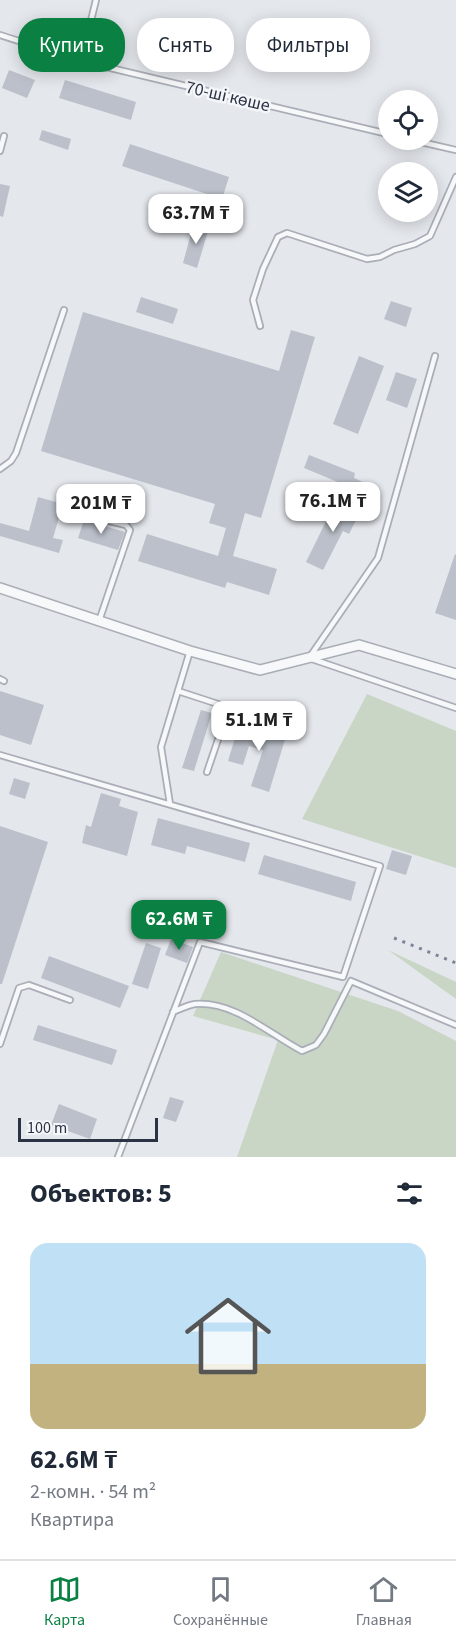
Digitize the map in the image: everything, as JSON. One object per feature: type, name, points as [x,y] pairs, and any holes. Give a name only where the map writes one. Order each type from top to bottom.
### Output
[{"type":"street","points":[[0,588],[190,651],[260,670],[359,645],[456,674]]},
{"type":"lane","points":[[92,18],[96,0]]},
{"type":"lane","name":"70-ші көше","points":[[0,35],[18,41]]},
{"type":"lane","name":"70-ші көше","points":[[125,71],[378,132]]},
{"type":"lane","points":[[0,151],[4,136]]},
{"type":"lane","points":[[438,146],[456,150]]},
{"type":"lane","points":[[260,326],[253,300],[263,269],[279,237],[287,233],[367,259],[380,257],[430,236],[456,177]]},
{"type":"lane","points":[[0,469],[11,461],[16,453],[64,310]]},
{"type":"lane","points":[[435,356],[378,558],[309,658],[456,708]]},
{"type":"lane","points":[[99,621],[130,530],[126,525],[105,520]]},
{"type":"lane","points":[[170,804],[161,747],[190,651]]},
{"type":"lane","points":[[178,691],[224,706],[228,710],[207,772]]},
{"type":"lane","points":[[0,755],[380,866],[342,977]]},
{"type":"lane","points":[[118,1157],[200,942],[342,977],[456,1025]]},
{"type":"lane","points":[[173,1012],[194,1004],[221,1007],[270,1030],[302,1051],[316,1045],[324,1034],[351,981]]},
{"type":"lane","points":[[0,1044],[19,988],[29,985],[70,1000]]},
{"type":"green space","points":[[367,694],[456,731],[456,868],[302,819]]},
{"type":"green space","points":[[388,950],[456,982],[456,999]]},
{"type":"green space","points":[[221,952],[398,1011],[456,1041],[456,1157],[237,1157],[278,1040],[193,1016]]},
{"type":"building","points":[[9,70],[35,80],[27,98],[2,88]]},
{"type":"building","points":[[65,80],[136,102],[131,120],[59,98]]},
{"type":"building","points":[[42,130],[71,139],[68,150],[39,140]]},
{"type":"building","points":[[130,144],[229,177],[222,199],[122,166]]},
{"type":"building","points":[[0,184],[10,186],[3,217],[0,216]]},
{"type":"building","points":[[194,223],[209,228],[197,268],[183,263]]},
{"type":"building","points":[[141,297],[178,309],[173,324],[136,312]]},
{"type":"building","points":[[391,301],[412,308],[406,327],[384,319]]},
{"type":"building","points":[[83,312],[279,371],[291,330],[315,337],[261,518],[245,513],[233,556],[277,569],[269,595],[227,582],[225,588],[138,561],[147,534],[218,556],[226,528],[209,523],[215,504],[41,451]]},
{"type":"building","points":[[359,356],[384,366],[358,434],[333,424]]},
{"type":"building","points":[[396,372],[417,379],[407,408],[386,400]]},
{"type":"building","points":[[309,455],[355,473],[354,478],[365,483],[362,492],[304,468]]},
{"type":"building","points":[[38,497],[63,504],[53,538],[63,540],[59,553],[0,536],[0,523],[29,531]]},
{"type":"building","points":[[337,499],[361,510],[349,534],[343,531],[323,570],[306,562]]},
{"type":"building","points":[[84,520],[125,532],[118,550],[78,538]]},
{"type":"building","points":[[456,555],[456,620],[435,613]]},
{"type":"building","points":[[0,691],[44,705],[31,745],[0,735]]},
{"type":"building","points":[[201,710],[212,713],[194,771],[182,768]]},
{"type":"building","points":[[241,718],[254,722],[252,729],[269,734],[271,728],[287,733],[269,792],[251,786],[263,750],[249,746],[243,765],[228,761]]},
{"type":"building","points":[[14,778],[30,783],[25,799],[9,794]]},
{"type":"building","points":[[101,793],[121,799],[119,806],[138,812],[127,856],[82,843],[86,825],[91,827]]},
{"type":"building","points":[[158,818],[250,843],[245,862],[187,846],[185,854],[151,845]]},
{"type":"building","points":[[0,826],[48,842],[2,984],[0,984]]},
{"type":"building","points":[[392,850],[412,856],[406,875],[386,869]]},
{"type":"building","points":[[264,855],[356,882],[351,901],[258,874]]},
{"type":"building","points":[[171,939],[193,947],[187,963],[165,955]]},
{"type":"building","points":[[146,943],[161,948],[148,989],[132,984]]},
{"type":"building","points":[[49,956],[129,986],[120,1008],[41,978]]},
{"type":"building","points":[[38,1025],[117,1050],[112,1065],[33,1040]]},
{"type":"building","points":[[170,1097],[184,1101],[176,1122],[163,1118]]},
{"type":"building","points":[[59,1104],[97,1119],[90,1139],[51,1125]]},
{"type":"railway","points":[[394,938],[456,963]]}]
